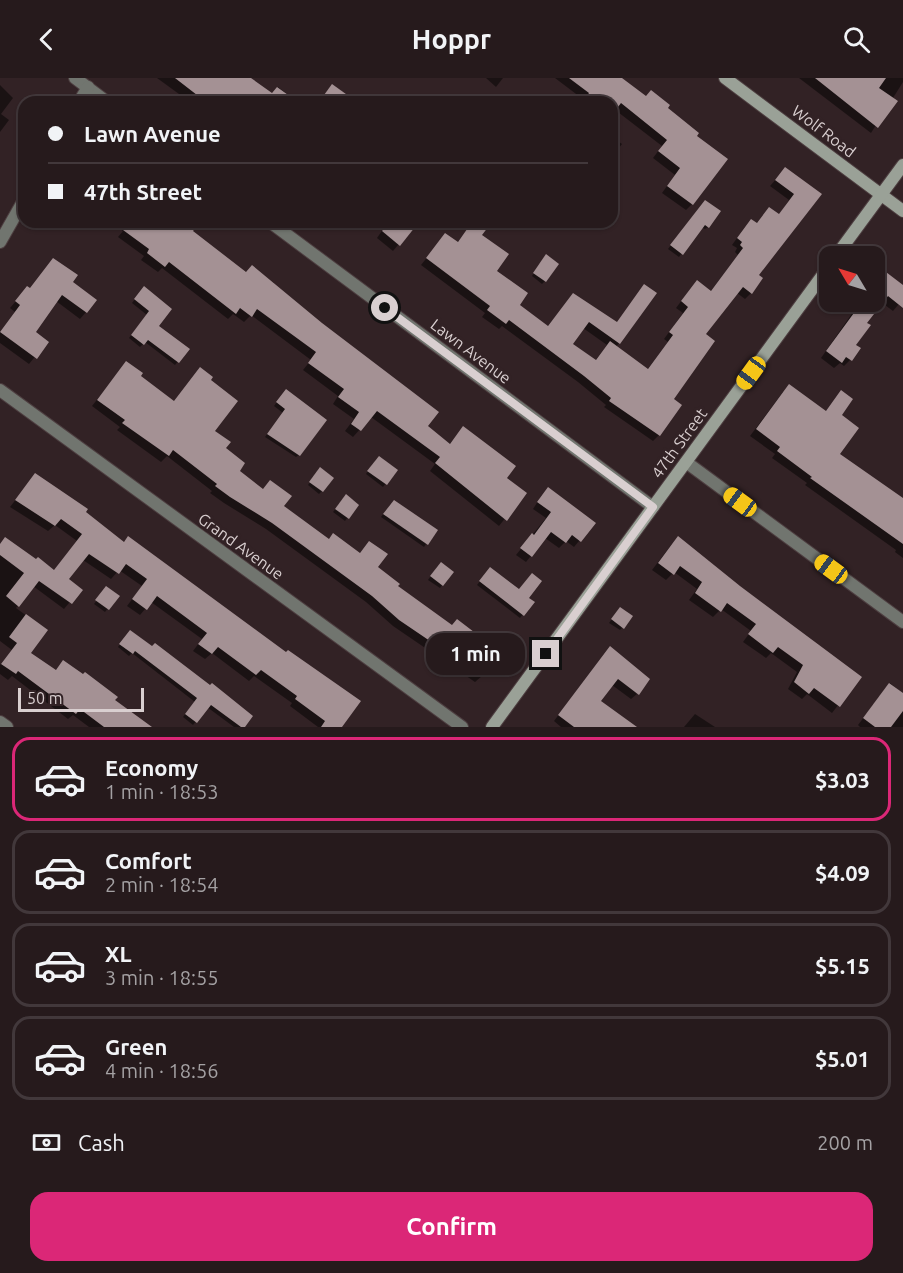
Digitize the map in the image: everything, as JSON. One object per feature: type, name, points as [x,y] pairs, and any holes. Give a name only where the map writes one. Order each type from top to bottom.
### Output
[{"type":"main road","name":"Wolf Road","points":[[725,78],[903,211]]},
{"type":"main road","points":[[843,246],[903,165]]},
{"type":"main road","name":"47th Street","points":[[492,727],[819,280]]},
{"type":"street","points":[[75,78],[99,96]]},
{"type":"street","points":[[83,96],[88,87]]},
{"type":"street","points":[[0,242],[18,210]]},
{"type":"street","name":"Lawn Avenue","points":[[278,228],[653,507]]},
{"type":"street","name":"Grand Avenue","points":[[0,390],[462,727]]},
{"type":"street","points":[[686,462],[903,622]]},
{"type":"street","points":[[0,722],[7,727]]},
{"type":"building","points":[[175,78],[251,78],[272,93],[277,87],[290,96],[198,96]]},
{"type":"building","points":[[569,78],[622,78],[646,96],[651,90],[670,105],[668,108],[699,133],[697,136],[728,159],[693,205],[667,186],[680,168],[658,151],[667,140],[621,103],[618,107],[618,96],[587,96],[589,93]]},
{"type":"building","points":[[815,78],[886,78],[879,88],[898,101],[878,128]]},
{"type":"building","points":[[332,84],[349,96],[323,96]]},
{"type":"building","points":[[785,167],[822,194],[759,275],[763,278],[752,294],[743,287],[706,334],[715,341],[674,399],[682,405],[660,436],[609,401],[611,398],[584,376],[509,320],[506,324],[487,310],[490,306],[426,258],[445,233],[458,242],[468,228],[487,228],[482,235],[509,254],[497,271],[528,293],[520,305],[548,326],[573,293],[617,322],[644,284],[657,293],[620,344],[589,322],[573,344],[596,360],[610,341],[648,369],[673,335],[669,332],[688,307],[681,301],[697,280],[711,291],[743,248],[740,245],[742,242],[737,238],[751,219],[757,223],[769,207],[779,214],[794,194],[775,180]]},
{"type":"building","points":[[705,200],[721,211],[709,228],[705,225],[683,255],[670,245]]},
{"type":"building","points":[[124,228],[195,228],[193,231],[246,272],[252,265],[322,323],[439,412],[428,426],[450,444],[463,426],[516,466],[507,478],[527,493],[507,521],[435,463],[440,457],[377,411],[361,431],[351,424],[359,412],[338,397],[344,389],[308,363],[316,352],[257,309],[252,317],[240,308],[236,314],[169,262],[165,267],[147,253],[149,249],[123,230]]},
{"type":"building","points":[[384,228],[414,228],[400,246],[382,231]]},
{"type":"building","points":[[546,254],[559,264],[546,282],[533,273]]},
{"type":"building","points":[[53,258],[78,275],[73,282],[97,300],[87,313],[62,295],[36,332],[49,342],[37,359],[0,332],[20,305],[15,301],[27,286],[30,288]]},
{"type":"building","points":[[885,271],[903,285],[903,308],[888,296],[885,300]]},
{"type":"building","points":[[144,286],[172,309],[159,326],[190,349],[179,363],[148,340],[144,345],[131,335],[149,311],[134,299]]},
{"type":"building","points":[[855,312],[876,312],[867,323],[871,325],[856,345],[861,348],[852,361],[846,357],[842,363],[826,351]]},
{"type":"building","points":[[126,361],[143,373],[141,376],[174,401],[200,367],[213,377],[211,380],[238,401],[215,431],[231,442],[226,448],[245,463],[240,471],[263,489],[270,480],[292,496],[284,506],[329,539],[333,533],[360,553],[369,541],[388,554],[378,567],[400,584],[398,586],[452,625],[457,619],[487,642],[491,637],[505,648],[483,677],[399,620],[372,596],[272,523],[230,497],[173,450],[169,456],[122,423],[125,420],[97,400]]},
{"type":"building","points":[[789,384],[826,411],[841,390],[853,399],[842,415],[859,428],[840,454],[903,498],[903,544],[810,478],[812,477],[777,451],[780,447],[756,429]]},
{"type":"building","points":[[286,389],[327,420],[300,456],[267,434],[285,409],[276,402]]},
{"type":"building","points":[[379,456],[398,470],[387,485],[367,471]]},
{"type":"building","points":[[320,467],[334,478],[323,492],[309,482]]},
{"type":"building","points":[[35,473],[88,509],[86,512],[124,542],[128,536],[286,652],[288,650],[361,701],[342,727],[321,727],[325,721],[295,699],[297,696],[261,670],[256,675],[218,647],[212,654],[198,644],[207,633],[157,596],[147,610],[132,599],[147,579],[126,564],[119,574],[89,554],[69,579],[83,590],[72,604],[39,581],[19,607],[6,596],[24,573],[0,555],[0,544],[5,537],[36,559],[38,557],[54,570],[82,534],[61,519],[55,526],[15,500]]},
{"type":"building","points":[[548,487],[596,523],[581,542],[572,535],[566,543],[551,532],[532,557],[520,548],[532,533],[534,535],[551,512],[537,502]]},
{"type":"building","points":[[346,494],[359,505],[349,519],[335,509]]},
{"type":"building","points":[[394,500],[438,530],[428,545],[383,514]]},
{"type":"building","points":[[678,536],[740,586],[862,677],[840,707],[814,688],[809,694],[794,682],[803,665],[778,647],[773,653],[748,634],[756,624],[727,603],[721,612],[695,593],[702,582],[680,566],[674,575],[658,563]]},
{"type":"building","points":[[441,562],[454,572],[443,586],[430,576]]},
{"type":"building","points":[[490,567],[519,589],[532,573],[542,581],[529,598],[535,602],[524,616],[479,581]]},
{"type":"building","points":[[106,586],[120,596],[109,610],[95,600]]},
{"type":"building","points":[[620,607],[633,616],[624,629],[611,619]]},
{"type":"building","points":[[26,614],[48,630],[31,653],[56,670],[63,660],[83,674],[85,672],[118,697],[115,700],[152,727],[104,727],[80,709],[76,714],[18,671],[16,674],[1,664],[17,643],[9,637]]},
{"type":"building","points":[[130,630],[152,646],[155,643],[210,685],[212,683],[253,716],[245,727],[241,727],[211,705],[197,723],[185,714],[197,698],[135,651],[133,654],[119,644]]},
{"type":"building","points":[[610,646],[650,679],[639,695],[618,679],[601,701],[637,727],[574,727],[558,715]]},
{"type":"building","points":[[889,683],[903,693],[903,711],[891,727],[875,727],[863,718]]},
{"type":"route","points":[[385,308],[653,507],[546,654]]}]
